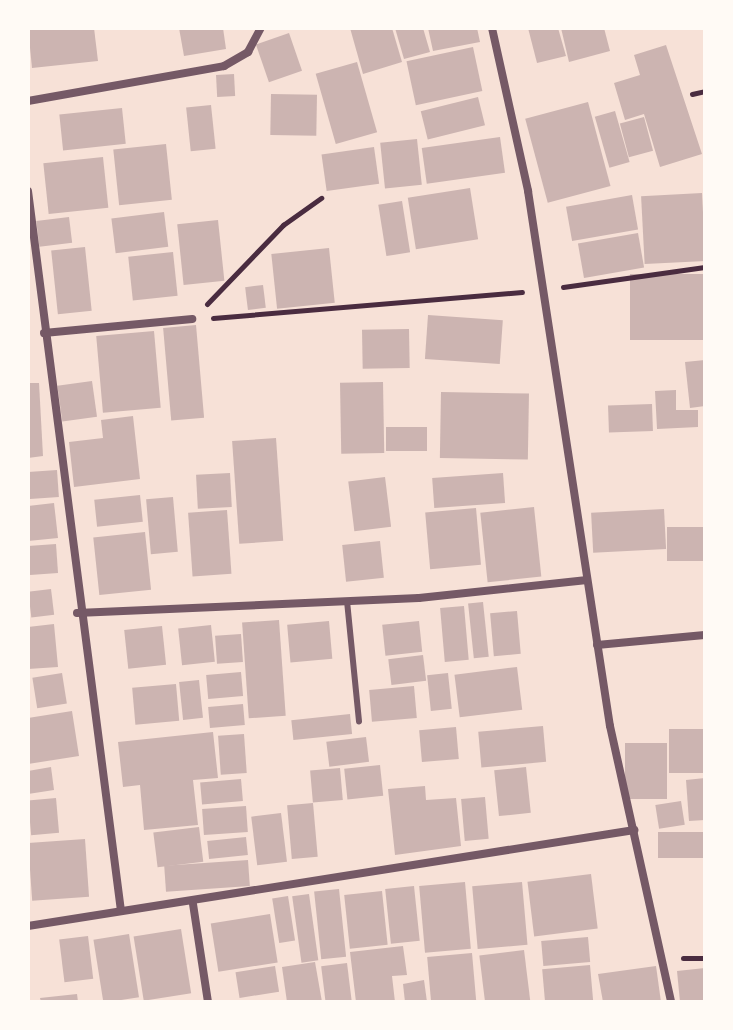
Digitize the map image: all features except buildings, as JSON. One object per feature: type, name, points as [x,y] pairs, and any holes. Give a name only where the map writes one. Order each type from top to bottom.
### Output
[{"type":"street","points":[[28,101],[224,66],[248,52],[261,28]]},
{"type":"street","points":[[492,28],[543,290],[597,645],[671,1002]]},
{"type":"street","points":[[28,191],[77,613],[121,911]]},
{"type":"street","points":[[44,333],[192,319]]},
{"type":"street","points":[[77,613],[347,601],[587,580]]},
{"type":"street","points":[[597,645],[705,635]]},
{"type":"street","points":[[28,926],[121,911],[193,904],[634,830]]},
{"type":"street","points":[[193,904],[208,1002]]},
{"type":"lane","points":[[347,601],[359,721]]},
{"type":"path","points":[[692,94],[705,91]]},
{"type":"path","points":[[192,319],[283,225],[321,198]]},
{"type":"path","points":[[192,319],[543,290],[705,267]]}]
